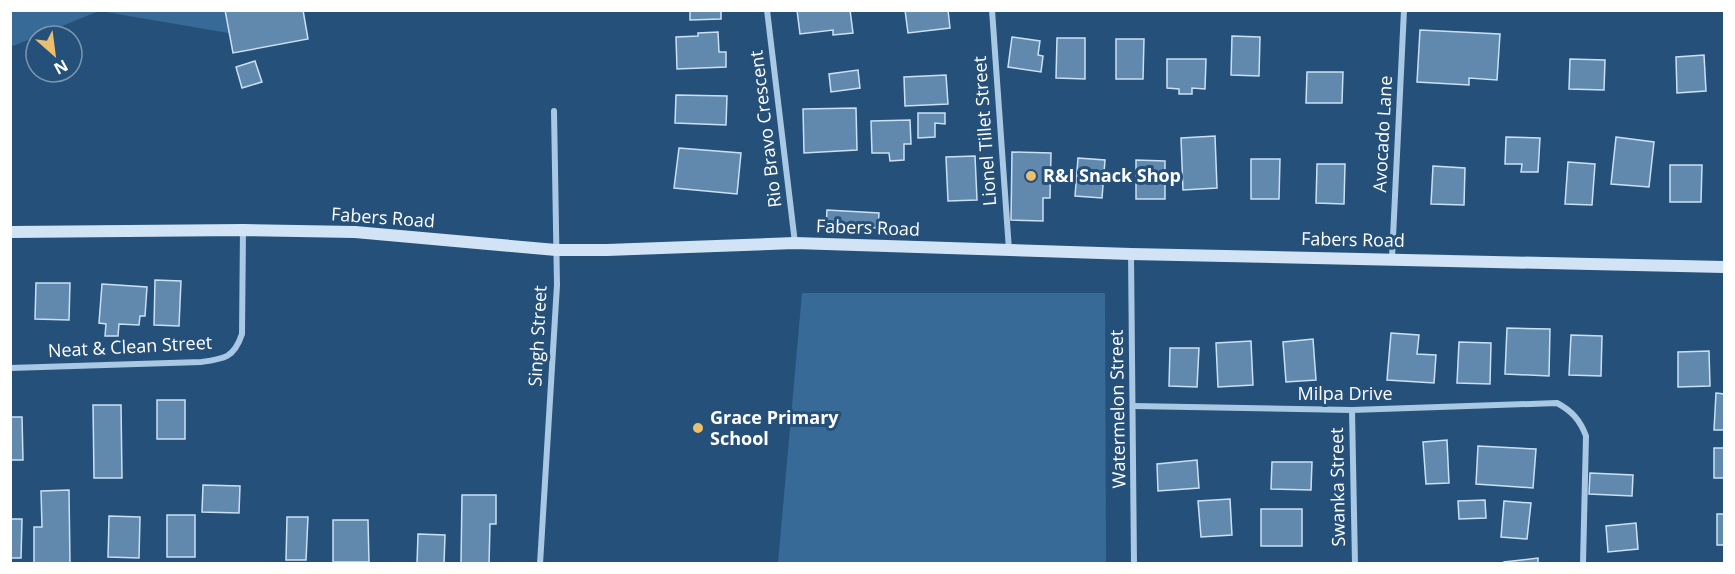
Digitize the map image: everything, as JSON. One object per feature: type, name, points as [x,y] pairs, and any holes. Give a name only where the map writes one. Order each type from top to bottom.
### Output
[{"type":"main road","name":"Fabers Road","points":[[10,232],[243,230],[355,232],[556,250],[795,243],[1131,254],[1725,267]]},
{"type":"street","name":"Rio Bravo Crescent","points":[[767,10],[795,243]]},
{"type":"street","name":"Lionel Tillet Street","points":[[992,10],[1009,250]]},
{"type":"street","name":"Avocado Lane","points":[[1392,258],[1404,10]]},
{"type":"street","name":"Singh Street","points":[[540,564],[557,285],[554,111]]},
{"type":"street","name":"Neat & Clean Street","points":[[10,368],[201,362],[227,356],[237,348],[242,334],[243,230]]},
{"type":"street","name":"Watermelon Street","points":[[1131,254],[1134,564]]},
{"type":"street","name":"Milpa Drive","points":[[1133,406],[1352,410],[1557,403],[1569,409],[1583,426],[1586,435],[1583,564]]},
{"type":"street","name":"Swanka Street","points":[[1352,410],[1355,564]]},
{"type":"shaded area","points":[[11,10],[99,11],[67,24],[24,24],[24,42],[11,45]]},
{"type":"shaded area","points":[[100,11],[232,11],[234,34]]},
{"type":"shaded area","points":[[802,293],[1105,293],[1106,563],[778,563]]},
{"type":"building","points":[[225,10],[303,10],[308,39],[233,53]]},
{"type":"building","points":[[690,10],[721,10],[721,19],[690,20]]},
{"type":"building","points":[[797,10],[850,10],[853,33],[833,35],[833,30],[800,34]]},
{"type":"building","points":[[905,10],[948,10],[950,28],[908,33]]},
{"type":"building","points":[[1420,30],[1500,34],[1497,80],[1469,78],[1469,85],[1417,82]]},
{"type":"building","points":[[718,32],[719,52],[726,52],[726,67],[677,69],[676,37]]},
{"type":"building","points":[[1232,36],[1260,37],[1259,76],[1231,75]]},
{"type":"building","points":[[1012,37],[1040,41],[1038,55],[1043,56],[1041,72],[1008,67]]},
{"type":"building","points":[[1057,38],[1085,38],[1085,79],[1056,78]]},
{"type":"building","points":[[1116,39],[1144,39],[1143,79],[1116,79]]},
{"type":"building","points":[[1704,55],[1706,91],[1677,93],[1676,57]]},
{"type":"building","points":[[1167,59],[1206,59],[1205,89],[1192,88],[1192,94],[1179,94],[1179,89],[1167,88]]},
{"type":"building","points":[[1570,59],[1605,60],[1604,90],[1569,89]]},
{"type":"building","points":[[255,61],[262,82],[242,88],[236,67]]},
{"type":"building","points":[[858,70],[860,88],[831,92],[829,74]]},
{"type":"building","points":[[1307,72],[1343,72],[1342,103],[1306,103]]},
{"type":"building","points":[[946,75],[948,104],[905,106],[904,77]]},
{"type":"building","points":[[676,95],[727,96],[726,125],[675,123]]},
{"type":"building","points":[[856,108],[857,150],[804,153],[803,109]]},
{"type":"building","points":[[918,113],[945,113],[945,124],[935,123],[935,137],[918,138]]},
{"type":"building","points":[[910,120],[911,144],[904,144],[904,160],[890,161],[889,153],[872,153],[871,121]]},
{"type":"building","points":[[1215,136],[1217,188],[1183,190],[1181,138]]},
{"type":"building","points":[[1506,137],[1540,138],[1538,172],[1521,172],[1522,164],[1505,164]]},
{"type":"building","points":[[1616,137],[1654,142],[1649,187],[1611,184]]},
{"type":"building","points":[[679,148],[741,153],[737,194],[674,188]]},
{"type":"building","name":"R&I Snack Shop","points":[[1012,152],[1051,153],[1050,198],[1043,198],[1043,221],[1011,220]]},
{"type":"building","points":[[975,156],[977,200],[948,201],[946,157]]},
{"type":"building","points":[[1078,158],[1105,160],[1102,198],[1075,196]]},
{"type":"building","points":[[1251,159],[1280,159],[1279,199],[1251,199]]},
{"type":"building","points":[[1136,160],[1165,161],[1165,199],[1136,199]]},
{"type":"building","points":[[1568,162],[1595,164],[1592,205],[1565,204]]},
{"type":"building","points":[[1317,164],[1345,164],[1344,204],[1316,203]]},
{"type":"building","points":[[1670,165],[1702,165],[1701,202],[1670,202]]},
{"type":"building","points":[[1433,166],[1465,168],[1464,205],[1431,204]]},
{"type":"building","points":[[827,210],[879,213],[878,228],[826,226]]},
{"type":"building","points":[[155,280],[181,281],[179,326],[154,325]]},
{"type":"building","points":[[36,283],[70,283],[69,320],[35,319]]},
{"type":"building","points":[[102,284],[147,287],[145,316],[140,316],[139,325],[119,324],[118,336],[105,336],[106,324],[99,323]]},
{"type":"building","points":[[1507,328],[1550,329],[1549,376],[1505,374]]},
{"type":"building","points":[[1391,333],[1419,335],[1417,354],[1436,355],[1434,383],[1387,380]]},
{"type":"building","points":[[1571,335],[1602,336],[1601,376],[1569,375]]},
{"type":"building","points":[[1313,339],[1316,380],[1286,382],[1283,342]]},
{"type":"building","points":[[1251,341],[1253,385],[1218,387],[1216,343]]},
{"type":"building","points":[[1459,342],[1491,343],[1490,384],[1457,383]]},
{"type":"building","points":[[1170,348],[1199,348],[1197,387],[1169,386]]},
{"type":"building","points":[[1709,351],[1710,386],[1678,387],[1678,352]]},
{"type":"building","points":[[1716,393],[1724,394],[1724,430],[1714,430]]},
{"type":"building","points":[[157,400],[185,400],[185,439],[157,439]]},
{"type":"building","points":[[93,405],[121,405],[122,478],[94,478]]},
{"type":"building","points":[[10,417],[22,417],[23,460],[10,460]]},
{"type":"building","points":[[1447,440],[1449,483],[1426,484],[1423,442]]},
{"type":"building","points":[[1478,446],[1536,449],[1533,488],[1476,484]]},
{"type":"building","points":[[1714,448],[1724,448],[1724,478],[1714,478]]},
{"type":"building","points":[[1197,460],[1199,488],[1158,491],[1157,464]]},
{"type":"building","points":[[1272,462],[1312,462],[1311,490],[1271,489]]},
{"type":"building","points":[[1590,473],[1633,475],[1632,496],[1589,494]]},
{"type":"building","points":[[203,485],[240,486],[239,513],[202,512]]},
{"type":"building","points":[[69,490],[70,564],[34,564],[34,527],[42,527],[41,491]]},
{"type":"building","points":[[462,495],[496,495],[496,524],[490,524],[489,564],[461,563]]},
{"type":"building","points":[[1230,499],[1232,535],[1201,537],[1198,501]]},
{"type":"building","points":[[1485,500],[1486,518],[1459,519],[1458,501]]},
{"type":"building","points":[[1504,501],[1531,503],[1527,539],[1501,537]]},
{"type":"building","points":[[1261,509],[1302,509],[1302,546],[1261,546]]},
{"type":"building","points":[[1717,514],[1724,514],[1724,545],[1717,545]]},
{"type":"building","points":[[167,515],[195,515],[195,557],[167,557]]},
{"type":"building","points":[[109,516],[140,517],[139,558],[108,557]]},
{"type":"building","points":[[287,517],[308,517],[306,560],[286,560]]},
{"type":"building","points":[[10,519],[22,519],[21,558],[10,558]]},
{"type":"building","points":[[333,520],[368,520],[369,562],[333,562]]},
{"type":"building","points":[[1636,523],[1638,549],[1608,552],[1606,526]]},
{"type":"building","points":[[418,534],[445,535],[444,564],[417,564]]},
{"type":"building","points":[[1538,558],[1538,564],[1504,564],[1504,562]]},
{"type":"place","name":"R&I Snack Shop","points":[[1031,176]]},
{"type":"place","name":"Grace Primary School","points":[[698,428]]}]
